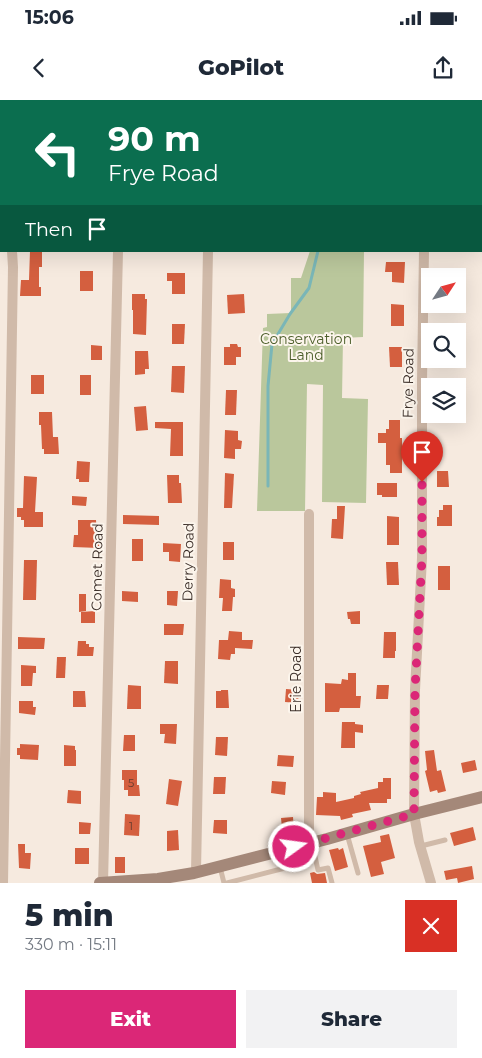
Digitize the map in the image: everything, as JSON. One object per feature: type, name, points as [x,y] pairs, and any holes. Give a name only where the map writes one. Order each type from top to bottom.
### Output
[{"type":"main road","points":[[101,883],[154,881],[196,872],[482,797]]},
{"type":"street","points":[[2,883],[12,252]]},
{"type":"street","name":"Comet Road","points":[[101,883],[118,252]]},
{"type":"street","name":"Derry Road","points":[[196,872],[208,252]]},
{"type":"street","name":"Frye Road","points":[[424,252],[422,558],[415,690],[414,814],[420,846],[431,883]]},
{"type":"street","points":[[0,346],[12,346]]},
{"type":"street","name":"Erie Road","points":[[309,514],[311,843]]},
{"type":"lane","points":[[347,833],[358,872]]},
{"type":"lane","points":[[420,846],[445,840]]},
{"type":"lane","points":[[311,843],[318,870],[328,868],[332,883]]},
{"type":"lane","points":[[220,866],[226,883],[285,868],[280,851]]},
{"type":"green space","name":"Conservation Land","points":[[310,252],[364,252],[363,337],[343,338],[342,398],[368,399],[366,503],[322,502],[323,385],[307,384],[305,511],[257,511],[263,328],[267,327],[267,314],[291,313],[291,278],[301,278]]},
{"type":"building","points":[[30,252],[42,252],[42,267],[39,267],[41,296],[20,296],[21,280],[29,280]]},
{"type":"building","points":[[386,262],[405,262],[404,283],[392,282],[392,272],[385,272]]},
{"type":"building","points":[[80,271],[93,271],[93,291],[80,291]]},
{"type":"building","points":[[167,273],[185,273],[185,294],[172,294],[172,281],[167,281]]},
{"type":"building","points":[[132,294],[145,294],[145,299],[147,299],[146,335],[133,334]]},
{"type":"building","points":[[244,294],[245,313],[228,314],[227,295]]},
{"type":"building","points":[[391,304],[404,305],[404,326],[391,326]]},
{"type":"building","points":[[172,324],[185,324],[184,344],[172,344]]},
{"type":"building","points":[[230,344],[237,344],[238,347],[241,347],[241,357],[236,357],[236,365],[224,365],[224,347],[230,347]]},
{"type":"building","points":[[91,345],[102,346],[102,360],[91,360]]},
{"type":"building","points":[[389,347],[402,347],[402,367],[390,367]]},
{"type":"building","points":[[135,351],[148,351],[149,369],[145,369],[145,374],[135,375]]},
{"type":"building","points":[[172,366],[185,366],[184,393],[171,392]]},
{"type":"building","points":[[31,375],[44,375],[44,394],[31,394]]},
{"type":"building","points":[[80,375],[91,375],[91,395],[80,395]]},
{"type":"building","points":[[226,390],[237,390],[236,415],[225,415]]},
{"type":"building","points":[[146,406],[148,430],[136,431],[134,407]]},
{"type":"building","points":[[39,412],[52,412],[53,437],[58,437],[59,454],[44,454],[41,425],[39,425]]},
{"type":"building","points":[[389,420],[400,420],[402,473],[390,473],[390,465],[386,465],[386,443],[378,443],[378,433],[386,433],[386,429],[389,429]]},
{"type":"building","points":[[155,422],[183,422],[183,456],[170,456],[171,429],[155,428]]},
{"type":"building","points":[[225,430],[238,431],[238,440],[242,441],[241,449],[235,449],[235,459],[224,458]]},
{"type":"building","points":[[77,461],[90,462],[89,482],[79,482],[79,479],[76,479]]},
{"type":"building","points":[[437,471],[448,471],[449,487],[437,487]]},
{"type":"building","points":[[225,473],[234,474],[232,508],[224,508]]},
{"type":"building","points":[[167,475],[179,475],[182,503],[168,503]]},
{"type":"building","points":[[24,476],[37,477],[35,512],[43,512],[43,527],[24,527],[24,520],[21,520],[21,517],[17,517],[17,508],[23,508]]},
{"type":"building","points":[[377,483],[397,483],[397,497],[377,495]]},
{"type":"building","points":[[72,496],[87,497],[86,506],[72,505]]},
{"type":"building","points":[[443,505],[452,505],[452,526],[437,526],[439,510],[443,510]]},
{"type":"building","points":[[337,506],[345,506],[343,539],[331,538],[332,519],[337,519]]},
{"type":"building","points":[[123,515],[159,516],[159,525],[123,524]]},
{"type":"building","points":[[387,516],[399,517],[399,545],[387,545]]},
{"type":"building","points":[[78,520],[96,520],[97,536],[100,536],[99,548],[73,547],[74,535],[78,535]]},
{"type":"building","points":[[132,539],[143,539],[143,561],[132,561]]},
{"type":"building","points":[[223,542],[234,542],[234,560],[223,560]]},
{"type":"building","points":[[163,543],[181,544],[180,562],[169,561],[169,552],[163,552]]},
{"type":"building","points":[[24,560],[37,560],[36,600],[23,600]]},
{"type":"building","points":[[386,562],[398,562],[399,585],[387,585]]},
{"type":"building","points":[[438,566],[450,566],[450,590],[438,590]]},
{"type":"building","points":[[220,579],[231,580],[231,588],[235,589],[232,611],[222,611],[223,598],[219,598]]},
{"type":"building","points":[[122,591],[138,592],[138,602],[122,601]]},
{"type":"building","points":[[167,591],[178,591],[177,606],[167,605]]},
{"type":"building","points":[[79,594],[86,594],[86,611],[79,612]]},
{"type":"building","points":[[95,611],[95,623],[81,623],[81,612]]},
{"type":"building","points":[[360,611],[360,624],[351,624],[347,612]]},
{"type":"building","points":[[164,624],[184,624],[183,635],[164,635]]},
{"type":"building","points":[[229,631],[242,632],[242,640],[253,640],[252,649],[235,648],[235,654],[231,654],[230,660],[218,659],[219,640],[228,640]]},
{"type":"building","points":[[384,632],[396,632],[395,658],[383,658]]},
{"type":"building","points":[[18,637],[45,638],[44,649],[18,649]]},
{"type":"building","points":[[78,641],[86,641],[89,647],[94,647],[93,656],[77,656]]},
{"type":"building","points":[[57,657],[66,657],[65,678],[56,678]]},
{"type":"building","points":[[165,661],[178,661],[178,684],[164,683]]},
{"type":"building","points":[[21,665],[36,666],[36,673],[33,673],[32,686],[21,686]]},
{"type":"building","points":[[348,673],[356,673],[356,696],[361,696],[360,708],[340,708],[339,712],[325,712],[325,683],[341,684],[342,679],[348,680]]},
{"type":"building","points":[[128,685],[141,686],[141,709],[127,709]]},
{"type":"building","points":[[377,685],[389,685],[388,699],[376,699]]},
{"type":"building","points":[[286,689],[299,690],[298,703],[285,702]]},
{"type":"building","points":[[228,690],[229,708],[216,708],[216,691]]},
{"type":"building","points":[[73,691],[85,691],[86,707],[73,707]]},
{"type":"building","points":[[19,701],[33,701],[33,707],[36,707],[35,715],[19,713]]},
{"type":"building","points":[[342,722],[355,722],[355,724],[363,725],[363,733],[355,732],[355,748],[341,748]]},
{"type":"building","points":[[160,724],[177,724],[176,744],[164,743],[165,734],[160,734]]},
{"type":"building","points":[[124,735],[135,735],[135,751],[123,751]]},
{"type":"building","points":[[216,737],[228,737],[227,756],[215,755]]},
{"type":"building","points":[[20,744],[39,745],[38,760],[20,759],[20,755],[17,755],[17,748],[20,748]]},
{"type":"building","points":[[64,745],[75,746],[76,766],[64,766]]},
{"type":"building","points":[[434,750],[437,771],[441,770],[446,791],[438,793],[437,790],[430,792],[425,771],[427,770],[425,751]]},
{"type":"building","points":[[278,755],[294,756],[293,767],[277,766]]},
{"type":"building","points":[[475,760],[477,770],[463,773],[461,763]]},
{"type":"building","points":[[122,770],[137,770],[137,785],[139,785],[140,796],[128,796],[128,790],[124,790]]},
{"type":"building","points":[[214,777],[226,777],[225,794],[213,794]]},
{"type":"building","points":[[383,778],[391,778],[391,799],[387,799],[387,803],[369,803],[371,810],[352,814],[353,817],[341,820],[340,816],[316,815],[317,797],[323,797],[323,792],[336,793],[336,802],[354,798],[354,796],[361,794],[360,792],[378,788],[378,782],[383,782]]},
{"type":"building","points":[[169,779],[182,781],[178,806],[166,804]]},
{"type":"building","points":[[272,781],[286,782],[285,795],[271,793]]},
{"type":"building","points":[[68,790],[81,791],[81,804],[67,803]]},
{"type":"building","points":[[125,814],[140,815],[139,836],[124,835]]},
{"type":"building","points":[[293,817],[294,831],[287,831],[286,827],[282,828],[281,818]]},
{"type":"building","points":[[214,820],[227,820],[227,834],[213,833]]},
{"type":"building","points":[[79,822],[91,823],[90,834],[79,834]]},
{"type":"building","points":[[473,827],[476,840],[454,846],[450,833]]},
{"type":"building","points":[[178,830],[179,850],[167,851],[167,831]]},
{"type":"building","points":[[389,834],[395,858],[381,862],[384,874],[371,877],[363,846],[381,842],[380,836]]},
{"type":"building","points":[[18,844],[25,844],[25,853],[31,853],[30,869],[19,868]]},
{"type":"building","points":[[75,848],[89,848],[89,864],[75,864]]},
{"type":"building","points":[[338,848],[339,850],[343,848],[348,867],[335,871],[329,850]]},
{"type":"building","points":[[115,857],[125,857],[125,873],[115,873]]},
{"type":"building","points":[[472,866],[474,879],[458,883],[457,878],[446,880],[444,871]]},
{"type":"building","points":[[314,872],[317,874],[325,873],[327,883],[312,883],[310,873]]},
{"type":"waterway","points":[[268,486],[268,386],[272,344],[290,314],[309,288],[318,252]]},
{"type":"route","points":[[294,847],[414,814],[415,690],[422,558],[422,482]]}]
